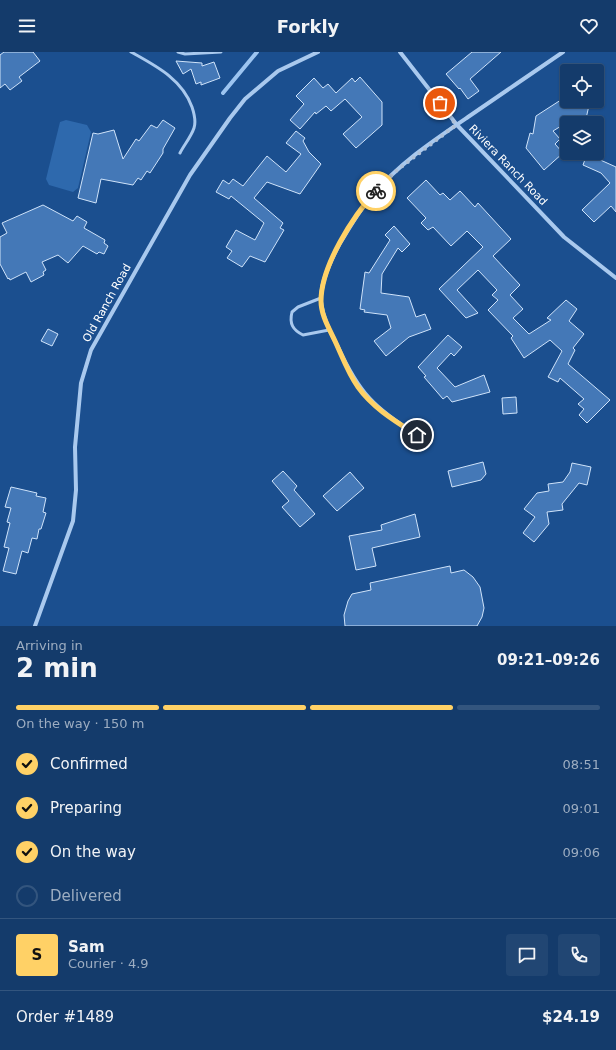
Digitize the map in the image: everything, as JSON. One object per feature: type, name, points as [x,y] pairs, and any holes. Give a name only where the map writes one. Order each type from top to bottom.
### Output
[{"type":"street","name":"Old Ranch Road","points":[[35,626],[73,521],[76,490],[75,447],[81,383],[91,350],[190,175],[230,118],[250,94],[278,71],[318,52]]},
{"type":"street","name":"Riviera Ranch Road","points":[[400,52],[456,125],[564,237],[616,278]]},
{"type":"street","points":[[417,435],[377,408],[358,387],[329,330],[324,319],[322,298],[324,281],[332,258],[351,225],[371,197],[396,171],[456,125],[563,52]]},
{"type":"lane","points":[[131,52],[162,69],[177,82],[189,98],[194,112],[195,127],[180,153]]},
{"type":"lane","points":[[178,52],[185,54],[221,52]]},
{"type":"lane","points":[[322,298],[298,307],[292,312],[291,325],[294,330],[304,335],[329,330]]},
{"type":"shaded area","points":[[66,120],[87,125],[91,132],[78,188],[73,192],[49,185],[46,179],[60,122]]},
{"type":"building","points":[[4,52],[33,52],[40,61],[19,77],[22,81],[10,90],[5,84],[0,88],[0,55]]},
{"type":"building","points":[[472,52],[501,52],[470,79],[479,91],[468,99],[460,88],[459,89],[446,74]]},
{"type":"building","points":[[176,61],[202,63],[202,66],[214,62],[220,78],[201,85],[201,82],[196,84],[191,69],[183,74]]},
{"type":"building","points":[[360,77],[382,102],[382,125],[356,148],[343,134],[362,117],[345,99],[331,111],[326,106],[316,114],[315,112],[300,129],[290,120],[304,104],[296,96],[314,78],[323,88],[328,84],[336,93],[352,78],[355,82]]},
{"type":"building","points":[[560,101],[560,108],[588,108],[587,116],[560,116],[560,127],[553,131],[560,139],[555,144],[560,150],[560,156],[544,170],[526,148],[530,133],[533,134],[536,116]]},
{"type":"building","points":[[163,120],[175,128],[163,149],[163,153],[150,173],[147,171],[141,180],[138,178],[133,185],[101,179],[96,203],[78,198],[93,133],[98,134],[114,130],[123,159],[136,139],[139,141],[151,125],[157,128]]},
{"type":"building","points":[[296,131],[305,138],[303,141],[309,152],[321,164],[300,194],[267,182],[254,198],[283,223],[280,228],[284,230],[265,262],[250,256],[242,267],[227,258],[232,251],[226,247],[236,230],[255,240],[264,223],[231,196],[229,199],[216,192],[223,180],[229,184],[233,179],[243,186],[267,156],[286,172],[301,154],[286,143]]},
{"type":"building","points":[[585,160],[600,160],[616,167],[616,212],[611,206],[594,222],[582,210],[610,183],[601,173],[583,165]]},
{"type":"building","points":[[426,180],[440,195],[443,193],[450,200],[460,191],[475,207],[478,203],[511,239],[493,256],[520,285],[510,295],[523,309],[513,318],[529,334],[551,320],[547,318],[566,300],[577,309],[569,321],[584,334],[573,348],[575,350],[568,364],[610,400],[587,423],[579,415],[584,409],[578,404],[584,399],[560,378],[558,382],[548,377],[562,351],[550,340],[524,358],[511,338],[513,336],[488,310],[498,300],[492,295],[497,290],[478,270],[457,290],[478,313],[466,318],[439,289],[483,247],[467,231],[451,246],[433,227],[428,230],[421,223],[426,218],[407,198]]},
{"type":"building","points":[[43,205],[73,221],[77,216],[87,222],[84,228],[105,240],[104,243],[108,246],[104,254],[99,252],[97,254],[83,246],[68,263],[58,255],[42,262],[46,270],[43,272],[44,275],[31,282],[26,272],[10,280],[0,264],[0,237],[7,233],[2,223]]},
{"type":"building","points":[[394,226],[410,244],[402,252],[398,248],[382,274],[381,293],[409,297],[416,317],[425,314],[431,329],[409,337],[386,356],[374,341],[391,328],[387,315],[364,312],[365,310],[360,309],[365,272],[369,273],[390,240],[385,235]]},
{"type":"building","points":[[48,329],[58,334],[52,346],[41,341]]},
{"type":"building","points":[[448,335],[462,347],[454,356],[451,353],[437,368],[455,387],[484,375],[490,392],[452,402],[447,396],[443,399],[424,377],[426,376],[418,367]]},
{"type":"building","points":[[516,397],[517,413],[503,414],[502,398]]},
{"type":"building","points":[[483,462],[486,474],[481,480],[452,487],[448,471]]},
{"type":"building","points":[[572,463],[591,467],[587,485],[579,483],[562,504],[563,510],[547,512],[549,524],[534,542],[523,533],[535,517],[524,509],[537,493],[549,491],[548,484],[563,482],[570,472]]},
{"type":"building","points":[[283,471],[297,486],[294,490],[315,514],[300,527],[282,507],[289,501],[272,481]]},
{"type":"building","points":[[350,472],[364,488],[337,511],[323,496]]},
{"type":"building","points":[[11,487],[37,493],[36,496],[46,498],[43,512],[46,513],[41,529],[39,529],[37,539],[32,538],[28,553],[22,551],[16,574],[3,571],[9,548],[4,547],[10,523],[7,522],[11,508],[5,507]]},
{"type":"building","points":[[415,514],[420,537],[372,548],[376,566],[356,570],[349,536],[382,530],[381,525]]},
{"type":"building","points":[[450,566],[451,573],[464,570],[473,577],[480,587],[484,608],[482,617],[477,626],[345,626],[344,615],[348,601],[352,594],[371,590],[370,583]]},
{"type":"waterway","points":[[223,93],[257,52]]},
{"type":"way so far","points":[[376,191],[396,171],[424,148],[456,125],[440,103]]},
{"type":"route","points":[[376,191],[351,225],[332,258],[324,281],[321,301],[324,319],[345,364],[358,387],[377,408],[397,423],[417,435]]}]
